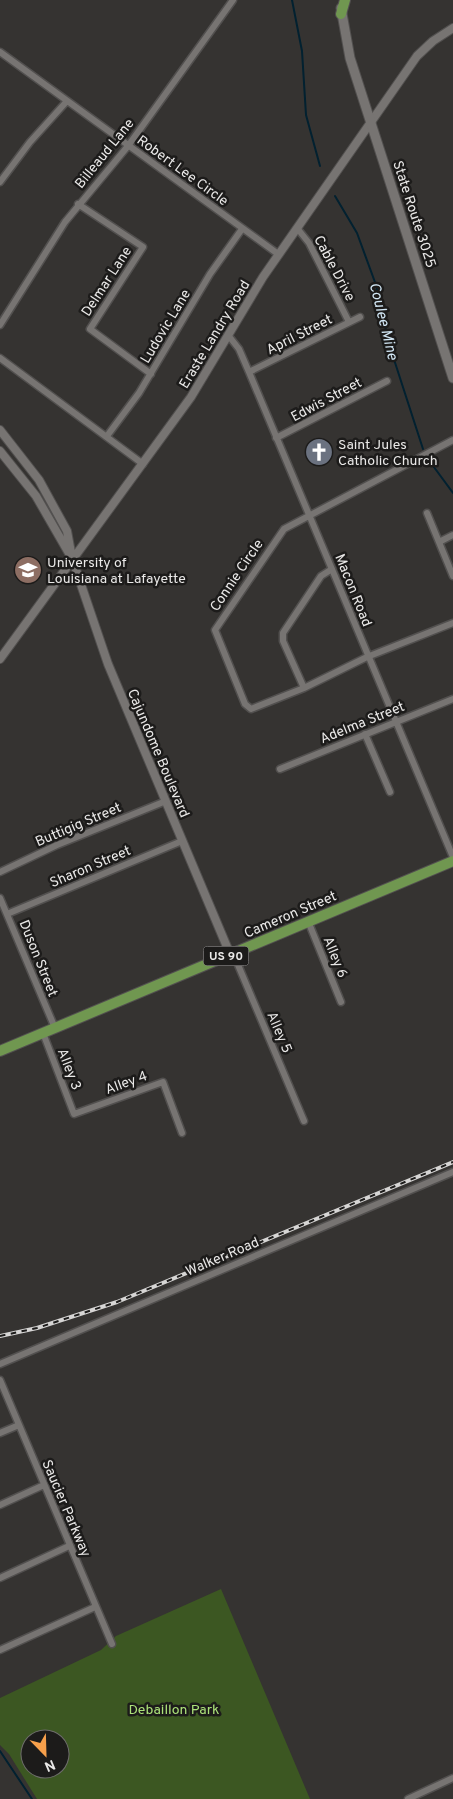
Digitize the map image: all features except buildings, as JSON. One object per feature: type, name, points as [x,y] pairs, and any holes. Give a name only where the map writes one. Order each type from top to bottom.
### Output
[{"type":"main road","name":"State Route 3025","points":[[340,0],[350,58],[453,378]]},
{"type":"main road","points":[[341,14],[345,0]]},
{"type":"main road","name":"Cameron Street","points":[[0,1051],[453,859]]},
{"type":"street","name":"Billeaud Lane","points":[[0,325],[78,204],[128,146],[233,0]]},
{"type":"street","name":"Eraste Landry Road","points":[[0,659],[191,397],[278,254],[421,52],[433,41],[453,28]]},
{"type":"street","name":"Robert Lee Circle","points":[[2,54],[278,254]]},
{"type":"street","points":[[0,62],[2,54]]},
{"type":"street","points":[[0,182],[25,148],[67,101]]},
{"type":"street","name":"Delmar Lane","points":[[78,204],[143,247],[90,329],[151,374]]},
{"type":"street","name":"Cable Drive","points":[[296,228],[309,243],[349,322]]},
{"type":"street","name":"Ludovic Lane","points":[[107,436],[151,374],[210,274],[242,229]]},
{"type":"street","name":"April Street","points":[[249,372],[360,316]]},
{"type":"street","name":"Macon Road","points":[[228,335],[239,349],[249,372],[453,859]]},
{"type":"street","points":[[0,358],[143,464]]},
{"type":"street","name":"Edwis Street","points":[[276,438],[387,381]]},
{"type":"street","name":"Cajundome Boulevard","points":[[0,430],[28,463],[46,490],[69,536],[72,558],[108,664],[182,842],[232,954]]},
{"type":"street","points":[[309,516],[453,440]]},
{"type":"street","name":"Cajundome Boulevard","points":[[0,451],[36,496],[72,558]]},
{"type":"street","points":[[427,513],[453,576]]},
{"type":"street","name":"Connie Circle","points":[[309,516],[280,533],[215,630],[245,704],[250,709],[304,688],[367,657],[453,623]]},
{"type":"street","points":[[439,542],[453,535]]},
{"type":"street","points":[[304,688],[283,641],[283,633],[321,576],[332,570]]},
{"type":"street","name":"Adelma Street","points":[[280,769],[453,699]]},
{"type":"street","points":[[365,734],[390,792]]},
{"type":"street","name":"Buttigig Street","points":[[0,872],[57,845],[166,801]]},
{"type":"street","name":"Sharon Street","points":[[7,914],[182,842]]},
{"type":"street","name":"Duson Street","points":[[0,898],[55,1028]]},
{"type":"street","name":"Alley 6","points":[[308,921],[341,1002]]},
{"type":"street","name":"Alley 5","points":[[232,954],[304,1121]]},
{"type":"street","name":"Alley 3","points":[[43,1033],[74,1114]]},
{"type":"street","name":"Alley 4","points":[[74,1114],[163,1082],[182,1133]]},
{"type":"street","name":"Walker Road","points":[[0,1364],[453,1172]]},
{"type":"street","name":"Saucier Parkway","points":[[0,1380],[94,1606],[112,1644]]},
{"type":"street","points":[[0,1433],[19,1425]]},
{"type":"street","points":[[0,1505],[44,1485]]},
{"type":"street","points":[[0,1578],[69,1546]]},
{"type":"street","points":[[0,1650],[94,1606]]},
{"type":"street","points":[[408,1799],[453,1778]]},
{"type":"green space","name":"Debaillon Park","points":[[221,1589],[310,1799],[37,1799],[25,1779],[70,1779],[70,1729],[20,1729],[20,1772],[9,1754],[0,1745],[0,1698],[101,1650],[116,1636]]},
{"type":"waterway","name":"Coulee Mine","points":[[292,0],[302,51],[306,115],[320,166]]},
{"type":"waterway","name":"Coulee Mine","points":[[335,196],[357,233],[376,285],[389,344],[423,449]]},
{"type":"waterway","name":"Coulee Mine","points":[[428,459],[453,493]]},
{"type":"waterway","points":[[0,1751],[32,1799]]},
{"type":"railway","points":[[0,1336],[37,1328],[117,1302],[453,1162]]},
{"type":"place","name":"Saint Jules Catholic Church","points":[[319,452]]},
{"type":"place","name":"University of Louisiana at Lafayette","points":[[28,570]]}]
